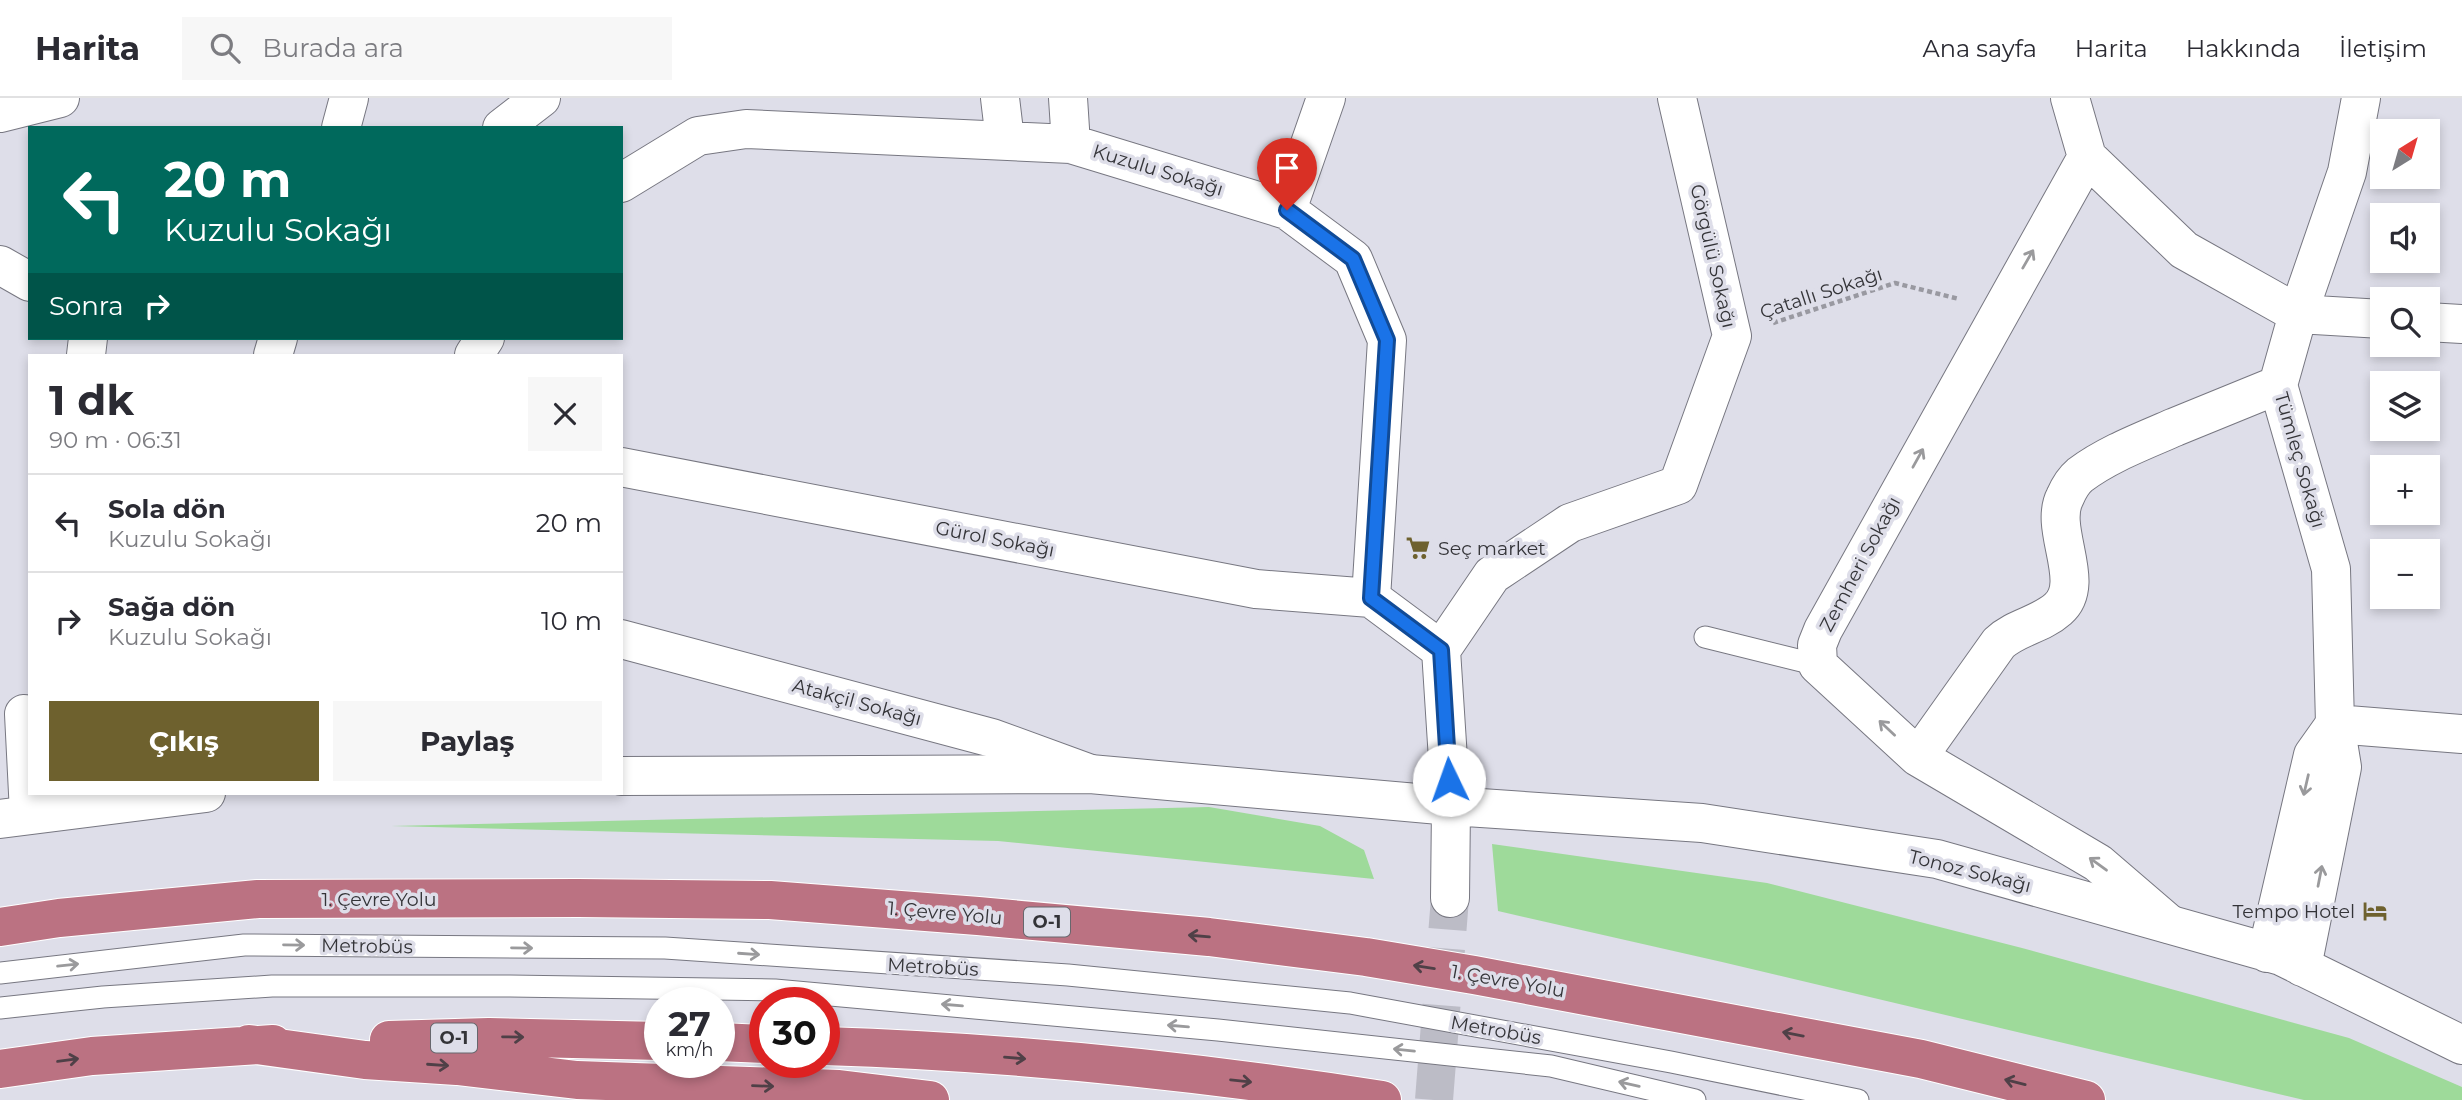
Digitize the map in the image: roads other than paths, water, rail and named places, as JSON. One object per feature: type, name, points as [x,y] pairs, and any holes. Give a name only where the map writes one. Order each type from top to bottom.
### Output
[{"type":"highway","name":"1. Çevre Yolu","points":[[0,928],[58,918],[258,899],[770,900],[978,916],[1209,937],[1366,957],[1475,975],[1921,1059],[2086,1100]]},
{"type":"highway","name":"O-1","points":[[0,1069],[92,1056],[249,1044],[489,1037],[644,1041]]},
{"type":"highway","points":[[249,1044],[365,1060],[457,1066],[577,1080],[839,1089],[930,1100]]},
{"type":"highway","points":[[840,1046],[924,1049],[1085,1064],[1299,1087],[1382,1100]]},
{"type":"street","points":[[0,113],[60,98]]},
{"type":"street","points":[[342,126],[349,98]]},
{"type":"street","points":[[505,126],[541,98]]},
{"type":"street","points":[[1000,98],[1005,140]]},
{"type":"street","points":[[1068,98],[1071,144]]},
{"type":"street","points":[[1287,210],[1326,98]]},
{"type":"street","name":"Görgülü Sokağı","points":[[1441,650],[1492,575],[1570,523],[1678,485],[1732,336],[1676,98]]},
{"type":"street","points":[[2070,98],[2087,157],[2184,250],[2298,314],[2370,318]]},
{"type":"street","name":"Tümleç Sokağı","points":[[2302,967],[2342,767],[2335,724],[2331,569],[2278,385],[2298,314],[2347,172],[2361,98]]},
{"type":"street","name":"Kuzulu Sokağı","points":[[623,182],[698,136],[746,129],[1005,140],[1071,144],[1287,210],[1353,259],[1387,340],[1371,598]]},
{"type":"street","name":"Zemheri Sokağı","points":[[1818,664],[1817,645],[1823,630],[2087,157]]},
{"type":"street","points":[[0,265],[28,281]]},
{"type":"street","points":[[2440,323],[2462,324]]},
{"type":"street","points":[[1919,757],[1998,643],[2008,634],[2037,623],[2059,609],[2068,595],[2069,575],[2060,516],[2063,499],[2078,476],[2132,445],[2278,385]]},
{"type":"street","name":"Gürol Sokağı","points":[[623,467],[1256,589],[1371,598]]},
{"type":"street","points":[[1371,598],[1441,650],[1451,806],[1450,898]]},
{"type":"street","name":"Atakçil Sokağı","points":[[623,640],[992,738],[1090,774]]},
{"type":"street","points":[[1818,664],[1919,757],[2098,863],[2169,924]]},
{"type":"street","points":[[18,713],[15,816],[189,795]]},
{"type":"street","points":[[2267,953],[2313,755],[2335,724],[2462,734]]},
{"type":"street","points":[[623,776],[1090,774]]},
{"type":"street","name":"Tonoz Sokağı","points":[[1090,774],[1451,806],[1702,823],[1937,859],[2281,956],[2462,1045]]},
{"type":"lane","points":[[1704,636],[1818,664]]},
{"type":"lane","name":"Metrobüs","points":[[0,973],[244,945],[665,948],[1068,975],[1350,1003],[1671,1062],[1858,1100]]},
{"type":"lane","name":"Metrobüs","points":[[0,1008],[103,996],[272,986],[775,990],[1218,1030],[1551,1066],[1695,1100]]},
{"type":"tunnel","points":[[1434,1100],[1450,898]]},
{"type":"place","name":"Seç market","points":[[1418,548]]},
{"type":"place","name":"Tempo Hotel","points":[[2375,911]]}]
